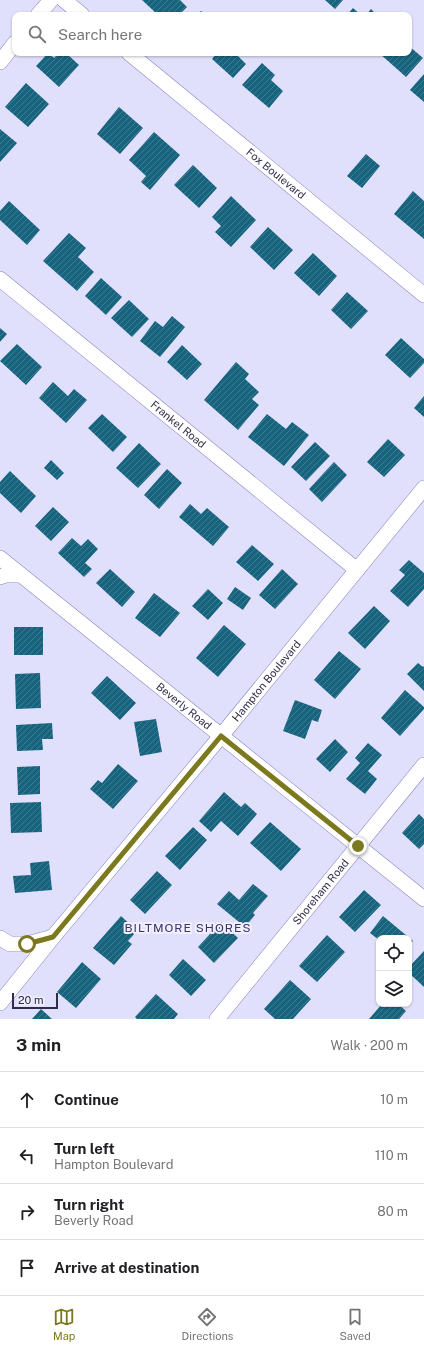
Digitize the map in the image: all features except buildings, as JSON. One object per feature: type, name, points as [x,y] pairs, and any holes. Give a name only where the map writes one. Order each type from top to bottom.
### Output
[{"type":"street","points":[[41,12],[51,0]]},
{"type":"street","points":[[64,0],[78,12]]},
{"type":"street","points":[[0,62],[12,47]]},
{"type":"street","name":"Fox Boulevard","points":[[132,56],[424,295]]},
{"type":"street","name":"Frankel Road","points":[[0,279],[356,570]]},
{"type":"street","name":"Hampton Boulevard","points":[[0,1003],[424,488]]},
{"type":"street","name":"Beverly Road","points":[[0,558],[424,899]]},
{"type":"street","points":[[0,577],[6,575],[21,575]]},
{"type":"street","name":"Shoreham Road","points":[[217,1019],[424,765]]},
{"type":"street","points":[[0,938],[10,944],[27,944],[53,937]]},
{"type":"district","name":"BILTMORE SHORES","points":[[188,928]]},
{"type":"route","points":[[27,944],[53,937],[221,736],[358,846]]}]
